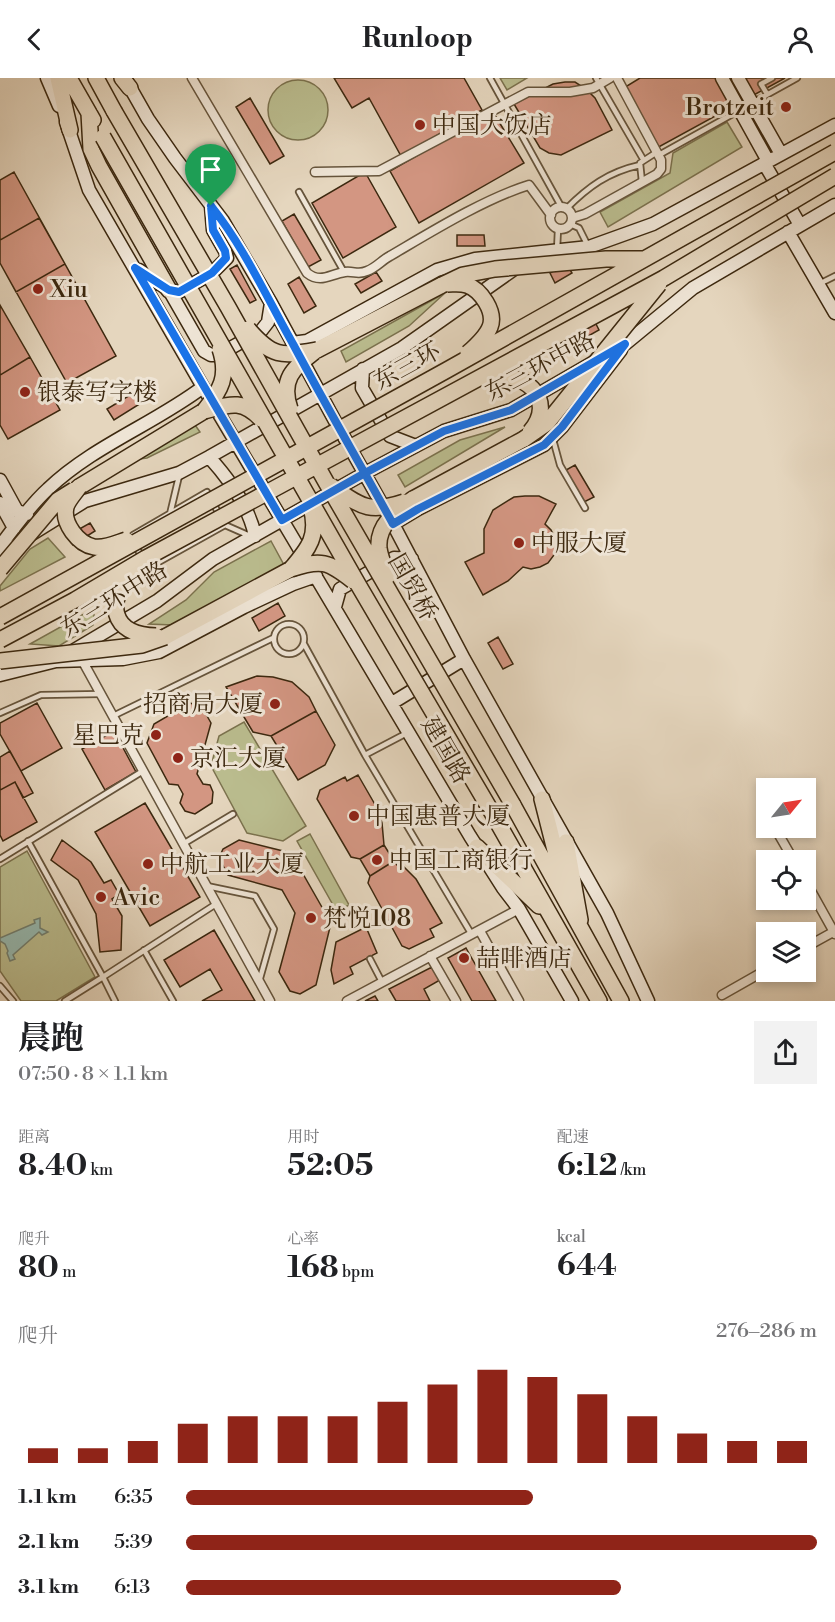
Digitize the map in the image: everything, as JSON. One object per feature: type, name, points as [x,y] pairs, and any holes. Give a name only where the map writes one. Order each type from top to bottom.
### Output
[{"type":"highway","points":[[58,78],[70,130]]},
{"type":"highway","name":"国贸桥","points":[[69,78],[550,916]]},
{"type":"highway","name":"国贸桥","points":[[96,78],[513,805],[568,908]]},
{"type":"highway","points":[[89,113],[91,149],[169,290]]},
{"type":"highway","name":"东三环","points":[[0,617],[835,152]]},
{"type":"highway","name":"东三环","points":[[0,640],[75,600],[146,558],[664,278],[835,176]]},
{"type":"highway","points":[[295,425],[288,404],[287,386],[296,366],[317,350],[463,275],[495,269],[606,259],[645,259]]},
{"type":"highway","points":[[397,605],[379,548],[383,526],[397,510],[413,499],[524,439],[547,423],[664,278]]},
{"type":"highway","points":[[442,285],[461,283],[475,289],[488,306],[491,317],[490,327],[482,339],[447,370]]},
{"type":"highway","points":[[228,307],[266,349],[286,354],[317,350]]},
{"type":"highway","points":[[204,411],[217,395],[224,378],[222,354],[215,332]]},
{"type":"highway","points":[[458,390],[496,377],[513,378],[525,382],[535,393],[541,409],[536,425],[524,439]]},
{"type":"highway","points":[[0,569],[58,500],[204,411],[231,404],[247,407],[273,434]]},
{"type":"highway","points":[[326,482],[362,506],[374,509],[413,499]]},
{"type":"highway","points":[[79,487],[66,508],[66,519],[75,535],[83,543],[102,547],[155,531]]},
{"type":"highway","points":[[291,570],[309,546],[314,533],[314,520],[307,493]]},
{"type":"highway","points":[[146,558],[124,581],[118,593],[116,612],[119,619],[133,633],[141,636],[165,637]]},
{"type":"highway","points":[[0,661],[142,645],[165,637],[291,570],[312,562],[321,562],[342,572],[359,586]]},
{"type":"highway","points":[[543,799],[568,908],[621,1001]]},
{"type":"highway","points":[[566,842],[582,932]]},
{"type":"highway","points":[[477,847],[550,916],[598,1001]]},
{"type":"street","name":"建国路","points":[[47,78],[70,130],[89,190],[282,520],[477,847],[519,909],[572,1001]]},
{"type":"street","points":[[192,78],[306,273],[312,277],[325,279],[344,272],[360,274],[369,271],[386,258],[510,191],[529,185],[551,215],[552,225],[558,229],[565,228],[571,221],[657,174],[661,169],[661,160],[616,78]]},
{"type":"street","points":[[315,172],[379,171],[528,92],[570,92],[593,88],[598,81],[610,78]]},
{"type":"street","points":[[722,78],[800,225]]},
{"type":"street","points":[[738,78],[781,154]]},
{"type":"street","points":[[127,80],[148,119],[223,220],[271,303],[412,559],[464,659],[607,913],[648,1001]]},
{"type":"street","points":[[292,343],[307,341],[445,267],[475,259],[589,247],[653,224],[835,125]]},
{"type":"street","name":"东三环中路","points":[[0,675],[56,661],[157,601],[213,559],[365,473],[444,431],[511,410],[625,344],[693,288],[835,205]]},
{"type":"street","points":[[135,268],[169,290],[179,292],[212,273],[226,258],[225,251],[213,230],[211,206]]},
{"type":"street","points":[[551,215],[555,209],[564,208],[571,221]]},
{"type":"street","points":[[788,232],[835,313]]},
{"type":"street","points":[[0,555],[85,501],[179,473],[236,442],[402,348],[537,254]]},
{"type":"street","points":[[169,290],[204,351],[211,355],[218,355],[261,331],[268,322],[271,303]]},
{"type":"street","points":[[393,524],[544,445],[562,427],[625,344]]},
{"type":"street","points":[[363,369],[362,388],[390,436],[416,446]]},
{"type":"street","points":[[0,546],[46,490],[64,475],[101,450],[183,402],[203,387]]},
{"type":"street","points":[[209,457],[226,476],[252,521],[253,536]]},
{"type":"street","points":[[0,480],[17,511],[27,514]]},
{"type":"street","points":[[0,503],[14,528]]},
{"type":"street","points":[[335,607],[340,589],[394,558],[412,559]]},
{"type":"street","points":[[56,661],[123,659],[159,652],[244,607],[316,576]]},
{"type":"street","points":[[392,703],[464,659]]},
{"type":"street","points":[[82,660],[270,1001]]},
{"type":"street","points":[[816,899],[835,932],[816,942]]},
{"type":"street","points":[[347,1001],[519,909]]},
{"type":"street","points":[[476,933],[519,1001]]},
{"type":"street","points":[[430,956],[456,1001]]},
{"type":"street","points":[[722,995],[756,976]]},
{"type":"lane","points":[[490,78],[564,208],[611,173],[640,165]]},
{"type":"lane","points":[[767,94],[761,84],[772,78]]},
{"type":"lane","points":[[752,103],[797,78]]},
{"type":"lane","points":[[598,81],[644,159]]},
{"type":"lane","points":[[642,183],[640,165],[644,159],[658,154],[740,110]]},
{"type":"lane","points":[[299,192],[344,272]]},
{"type":"lane","points":[[571,221],[579,228],[589,247]]},
{"type":"lane","points":[[557,251],[558,229]]},
{"type":"lane","points":[[819,285],[835,276]]},
{"type":"lane","points":[[551,438],[560,465],[585,508]]},
{"type":"lane","points":[[170,514],[179,473]]},
{"type":"lane","points":[[225,525],[147,568],[131,536],[207,492],[225,525],[253,536]]},
{"type":"lane","points":[[113,716],[273,638],[277,629],[286,624],[297,626],[303,633],[304,644],[365,755],[476,933]]},
{"type":"lane","points":[[273,638],[276,648],[286,654],[297,652],[304,644]]},
{"type":"lane","points":[[0,713],[41,695],[100,694]]},
{"type":"lane","points":[[365,755],[410,732]]},
{"type":"lane","points":[[0,859],[143,771]]},
{"type":"lane","points":[[183,844],[233,813]]},
{"type":"lane","points":[[28,841],[116,1001]]},
{"type":"lane","points":[[206,886],[255,896],[274,929],[260,981]]},
{"type":"lane","points":[[65,1001],[216,904]]},
{"type":"lane","points":[[144,950],[173,1001]]},
{"type":"lane","points":[[370,959],[382,982]]},
{"type":"lane","points":[[0,986],[13,1001]]},
{"type":"green space","points":[[500,78],[527,78],[507,90]]},
{"type":"green space","points":[[292,80],[304,80],[320,88],[326,98],[328,110],[326,122],[320,132],[304,140],[292,140],[276,132],[268,116],[268,104],[276,88]]},
{"type":"green space","points":[[727,122],[742,147],[608,227],[600,212],[670,173],[673,153]]},
{"type":"green space","points":[[445,293],[409,326],[346,362],[341,351]]},
{"type":"green space","points":[[195,425],[200,432],[147,458],[132,460]]},
{"type":"green space","points":[[505,427],[405,487],[398,475],[460,440]]},
{"type":"green space","points":[[48,538],[65,557],[0,591],[0,586],[30,549]]},
{"type":"green space","points":[[271,541],[284,565],[173,625],[149,624],[186,600],[214,572]]},
{"type":"green space","points":[[89,611],[94,614],[93,625],[59,646],[30,644]]},
{"type":"green space","points":[[244,722],[306,826],[283,841],[247,833],[211,766],[219,736]]},
{"type":"green space","points":[[310,834],[349,905],[337,912],[297,841]]},
{"type":"green space","points":[[27,851],[95,977],[56,1001],[21,1001],[0,971],[0,867]]},
{"type":"water","points":[[40,918],[40,928],[48,932],[42,935],[39,932],[13,955],[15,959],[10,961],[5,944],[0,941],[0,938],[35,923],[34,920]]},
{"type":"building","name":"中国大饭店","points":[[334,78],[464,78],[482,110],[401,156],[369,98],[352,108]]},
{"type":"building","points":[[640,78],[785,78],[655,149],[622,89]]},
{"type":"building","points":[[575,82],[595,98],[612,130],[561,155],[549,153],[540,148],[514,104],[553,84]]},
{"type":"building","points":[[250,98],[284,156],[270,164],[236,107]]},
{"type":"building","points":[[493,112],[524,163],[419,223],[390,171]]},
{"type":"building","points":[[14,172],[116,356],[67,383],[0,263],[0,180]]},
{"type":"building","points":[[365,172],[396,227],[343,258],[312,203]]},
{"type":"building","points":[[294,214],[321,260],[308,267],[282,221]]},
{"type":"building","points":[[39,218],[65,264],[16,292],[0,263],[0,240]]},
{"type":"building","points":[[457,235],[484,235],[485,246],[457,246]]},
{"type":"building","points":[[566,263],[572,273],[555,283],[550,273]]},
{"type":"building","points":[[237,265],[256,300],[250,303],[230,269]]},
{"type":"building","points":[[376,272],[382,281],[361,293],[355,284]]},
{"type":"building","points":[[299,277],[316,306],[304,313],[288,284]]},
{"type":"building","points":[[0,305],[30,357],[0,375]]},
{"type":"building","points":[[594,320],[599,330],[583,339],[577,329]]},
{"type":"building","name":"银泰写字楼","points":[[30,357],[60,410],[8,439],[0,425],[0,375]]},
{"type":"building","points":[[140,389],[146,400],[114,420],[107,409]]},
{"type":"building","points":[[575,465],[594,497],[584,502],[566,470]]},
{"type":"building","name":"中服大厦","points":[[539,496],[556,504],[545,524],[555,538],[554,555],[548,563],[540,567],[531,569],[523,567],[508,581],[483,595],[465,562],[484,553],[484,529],[493,510],[514,497]]},
{"type":"building","points":[[90,523],[95,531],[73,545],[67,536]]},
{"type":"building","points":[[278,603],[285,616],[259,631],[252,618]]},
{"type":"building","points":[[498,637],[513,664],[503,669],[488,643]]},
{"type":"building","name":"招商局大厦","points":[[257,676],[292,682],[309,697],[316,711],[271,736],[253,732],[226,687]]},
{"type":"building","points":[[37,703],[62,748],[21,771],[0,734],[0,723]]},
{"type":"building","name":"京汇大厦","points":[[190,703],[202,707],[211,723],[197,774],[203,784],[210,785],[213,792],[212,803],[195,814],[185,811],[180,803],[183,794],[178,785],[169,784],[147,743],[154,724]]},
{"type":"building","points":[[316,711],[335,745],[325,765],[298,780],[271,736]]},
{"type":"building","points":[[114,731],[136,772],[105,790],[82,749]]},
{"type":"building","points":[[10,751],[33,793],[23,798],[15,782],[0,790],[0,757]]},
{"type":"building","name":"中国惠普大厦","points":[[358,775],[377,808],[382,823],[384,845],[360,859],[351,857],[317,799],[320,790],[345,777],[347,781]]},
{"type":"building","points":[[15,782],[37,822],[3,841],[0,835],[0,790]]},
{"type":"building","name":"中航工业大厦","points":[[145,803],[200,897],[150,926],[95,832]]},
{"type":"building","name":"Avic","points":[[62,840],[91,862],[104,883],[111,880],[119,894],[112,899],[122,916],[121,950],[100,952],[96,914],[78,880],[51,860]]},
{"type":"building","name":"梵悦108","points":[[239,840],[291,853],[331,923],[316,985],[300,994],[290,991],[279,972],[295,913],[282,890],[228,875],[219,858],[223,849]]},
{"type":"building","name":"中国工商银行","points":[[384,845],[394,861],[370,876],[360,859]]},
{"type":"building","points":[[394,861],[397,865],[400,863],[416,879],[442,923],[430,929],[434,937],[409,949],[402,946],[368,883],[370,876]]},
{"type":"building","points":[[366,927],[377,953],[350,967],[353,974],[334,984],[331,970],[336,942]]},
{"type":"building","points":[[214,930],[255,1001],[202,1001],[222,990],[210,969],[180,987],[164,960]]},
{"type":"building","points":[[466,948],[496,1001],[472,1001],[448,958]]},
{"type":"building","points":[[432,967],[440,980],[424,989],[430,1001],[396,1001],[389,989]]},
{"type":"building","points":[[375,996],[378,1001],[365,1001]]},
{"type":"place","name":"Brotzeit","points":[[786,107]]},
{"type":"place","name":"中国大饭店","points":[[420,125]]},
{"type":"place","name":"Xiu","points":[[38,289]]},
{"type":"place","name":"银泰写字楼","points":[[25,392]]},
{"type":"place","name":"中服大厦","points":[[519,543]]},
{"type":"place","name":"招商局大厦","points":[[275,704]]},
{"type":"place","name":"星巴克","points":[[156,735]]},
{"type":"place","name":"京汇大厦","points":[[178,758]]},
{"type":"place","name":"中国惠普大厦","points":[[354,816]]},
{"type":"place","name":"中国工商银行","points":[[377,860]]},
{"type":"place","name":"中航工业大厦","points":[[148,864]]},
{"type":"place","name":"Avic","points":[[101,897]]},
{"type":"place","name":"梵悦108","points":[[311,918]]},
{"type":"place","name":"喆啡酒店","points":[[464,958]]},
{"type":"route","points":[[211,206],[213,230],[225,251],[226,258],[212,273],[179,292],[169,290],[135,268],[282,520],[365,473],[444,431],[511,410],[625,344],[562,427],[544,445],[393,524],[365,473],[334,421],[271,303],[223,220],[211,206]]}]
